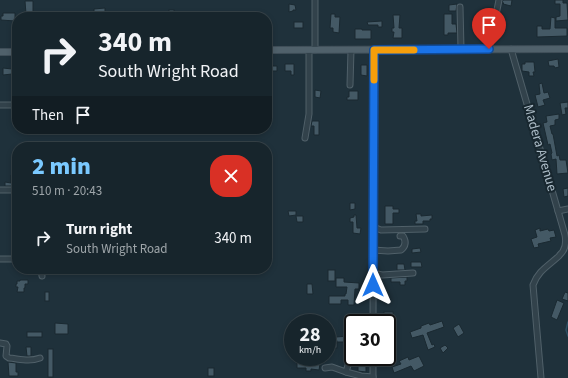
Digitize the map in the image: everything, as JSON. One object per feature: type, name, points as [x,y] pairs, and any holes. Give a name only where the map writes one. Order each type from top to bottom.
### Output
[{"type":"main road","points":[[272,50],[568,49]]},
{"type":"main road","points":[[0,52],[12,52]]},
{"type":"street","points":[[305,138],[309,114],[315,0]]},
{"type":"street","points":[[489,49],[499,0]]},
{"type":"street","points":[[460,7],[461,49]]},
{"type":"street","name":"Madera Avenue","points":[[511,49],[558,211],[565,225],[566,244],[563,251],[543,269],[536,277],[533,285],[541,378]]},
{"type":"street","points":[[350,85],[351,50]]},
{"type":"street","points":[[373,314],[374,50]]},
{"type":"street","points":[[0,105],[12,105]]},
{"type":"street","points":[[0,190],[12,190]]},
{"type":"street","points":[[558,211],[568,209]]},
{"type":"street","points":[[374,228],[381,230],[425,228]]},
{"type":"street","points":[[374,250],[401,250],[405,246],[405,240],[403,236],[400,236]]},
{"type":"street","points":[[0,259],[12,259]]},
{"type":"street","points":[[373,273],[413,273]]},
{"type":"street","points":[[0,343],[6,344],[6,356],[9,358],[29,361],[40,358]]},
{"type":"street","points":[[325,368],[332,366],[346,372],[373,378],[373,366]]},
{"type":"street","points":[[346,372],[348,366]]},
{"type":"building","points":[[503,0],[512,0],[511,6],[503,4]]},
{"type":"building","points":[[555,0],[563,0],[563,3],[567,3],[568,20],[556,21],[556,17],[560,16],[560,4],[555,4]]},
{"type":"building","points":[[25,1],[33,1],[33,12],[26,12]]},
{"type":"building","points":[[289,4],[295,5],[296,10],[289,12]]},
{"type":"building","points":[[457,4],[456,11],[449,11],[449,5]]},
{"type":"building","points":[[105,8],[105,12],[94,12],[94,9]]},
{"type":"building","points":[[3,13],[12,13],[12,21],[1,20],[1,16],[3,16]]},
{"type":"building","points":[[331,14],[335,14],[335,17],[340,17],[339,33],[333,32],[333,28],[330,28]]},
{"type":"building","points":[[444,14],[452,14],[452,24],[456,24],[457,33],[448,33],[448,35],[444,35]]},
{"type":"building","points":[[393,15],[400,15],[399,28],[402,28],[402,38],[393,38]]},
{"type":"building","points":[[551,17],[555,18],[555,28],[567,28],[567,36],[537,37],[537,26],[542,26],[542,29],[550,29]]},
{"type":"building","points":[[382,21],[382,27],[378,27],[378,25],[368,25],[367,22]]},
{"type":"building","points":[[294,22],[303,22],[303,28],[294,28]]},
{"type":"building","points":[[355,29],[371,30],[371,39],[355,39]]},
{"type":"building","points":[[558,59],[559,67],[555,68],[554,66],[549,66],[548,61]]},
{"type":"building","points":[[525,62],[534,62],[534,76],[529,76],[529,72],[522,71],[522,64],[525,64]]},
{"type":"building","points":[[285,64],[294,64],[294,75],[291,75],[291,71],[285,71]]},
{"type":"building","points":[[272,65],[277,66],[277,71],[272,71]]},
{"type":"building","points":[[361,65],[367,65],[367,76],[361,75]]},
{"type":"building","points":[[3,68],[12,69],[12,74],[3,75]]},
{"type":"building","points":[[542,83],[544,93],[548,92],[550,98],[543,100],[545,105],[538,107],[535,95],[540,94],[539,84]]},
{"type":"building","points":[[315,90],[321,91],[320,98],[315,97]]},
{"type":"building","points":[[349,91],[358,91],[358,100],[347,100],[347,97],[349,97]]},
{"type":"building","points":[[568,102],[568,108],[565,108],[566,114],[562,115],[560,103]]},
{"type":"building","points":[[559,114],[559,119],[555,120],[555,125],[550,126],[557,156],[559,155],[560,160],[566,160],[568,173],[557,174],[556,159],[552,160],[550,144],[548,145],[543,123],[547,122],[546,116]]},
{"type":"building","points":[[312,121],[319,121],[319,135],[314,135],[314,126],[311,126]]},
{"type":"building","points":[[12,175],[12,186],[5,186],[5,182],[11,183]]},
{"type":"building","points":[[568,188],[568,196],[564,197],[563,189]]},
{"type":"building","points":[[350,203],[355,203],[355,209],[350,210]]},
{"type":"building","points":[[385,206],[393,206],[393,209],[399,209],[399,213],[393,213],[393,224],[385,224]]},
{"type":"building","points":[[288,211],[296,211],[296,215],[289,216]]},
{"type":"building","points":[[416,214],[421,214],[421,216],[432,215],[432,219],[430,219],[430,221],[423,221],[423,224],[415,224],[415,221],[417,221]]},
{"type":"building","points":[[354,215],[356,215],[357,228],[361,228],[360,234],[353,233],[353,222],[350,222],[350,218],[354,217]]},
{"type":"building","points":[[296,216],[303,216],[303,222],[297,222]]},
{"type":"building","points":[[540,228],[540,231],[548,229],[549,231],[554,230],[556,237],[550,238],[551,241],[538,244],[539,247],[534,248],[531,239],[537,237],[535,230]]},
{"type":"building","points":[[420,248],[421,252],[412,253],[412,249]]},
{"type":"building","points":[[411,262],[421,262],[422,267],[411,267]]},
{"type":"building","points":[[397,264],[404,264],[405,270],[397,270]]},
{"type":"building","points":[[328,270],[335,270],[335,281],[328,281]]},
{"type":"building","points":[[407,277],[405,285],[400,285],[400,282],[391,282],[391,278]]},
{"type":"building","points":[[336,278],[344,278],[344,282],[359,283],[359,289],[355,289],[354,305],[348,305],[348,300],[341,300],[341,304],[329,304],[329,296],[345,296],[346,294],[347,287],[336,287]]},
{"type":"building","points":[[28,280],[28,284],[25,284],[24,292],[17,292],[18,287],[16,287],[16,284],[17,281]]},
{"type":"building","points":[[307,284],[312,284],[313,294],[307,294]]},
{"type":"building","points":[[45,292],[49,292],[49,301],[45,301]]},
{"type":"building","points":[[565,292],[568,293],[568,301],[562,299]]},
{"type":"building","points":[[557,300],[564,303],[557,320],[551,317]]},
{"type":"building","points":[[384,312],[393,312],[393,314],[384,314]]},
{"type":"building","points":[[442,321],[444,327],[427,333],[432,345],[434,344],[435,347],[428,350],[423,335],[412,338],[410,332],[429,323],[430,325]]},
{"type":"building","points":[[55,323],[68,324],[68,334],[55,334]]},
{"type":"building","points":[[459,324],[464,333],[458,337],[453,328]]},
{"type":"building","points":[[27,332],[42,332],[42,337],[27,337]]},
{"type":"building","points":[[344,336],[344,342],[337,342],[336,337]]},
{"type":"building","points":[[445,345],[448,348],[443,353],[440,348]]},
{"type":"building","points":[[26,347],[31,347],[31,356],[27,356]]},
{"type":"building","points":[[48,349],[53,349],[53,377],[48,377]]},
{"type":"building","points":[[419,356],[424,366],[414,371],[411,366],[394,373],[392,367],[401,364],[399,361],[408,357],[409,360]]},
{"type":"building","points":[[8,362],[16,363],[16,372],[18,372],[18,376],[9,376]]},
{"type":"building","points":[[297,366],[320,366],[319,370],[311,369],[311,371],[306,371],[306,368],[297,368]]},
{"type":"building","points":[[358,366],[366,366],[366,372],[358,371]]},
{"type":"building","points":[[208,368],[214,368],[214,376],[208,376]]},
{"type":"waterway","points":[[568,322],[566,330],[568,336]]},
{"type":"slow traffic","points":[[374,80],[374,50],[414,50]]},
{"type":"route","points":[[373,285],[374,50],[489,49]]}]
